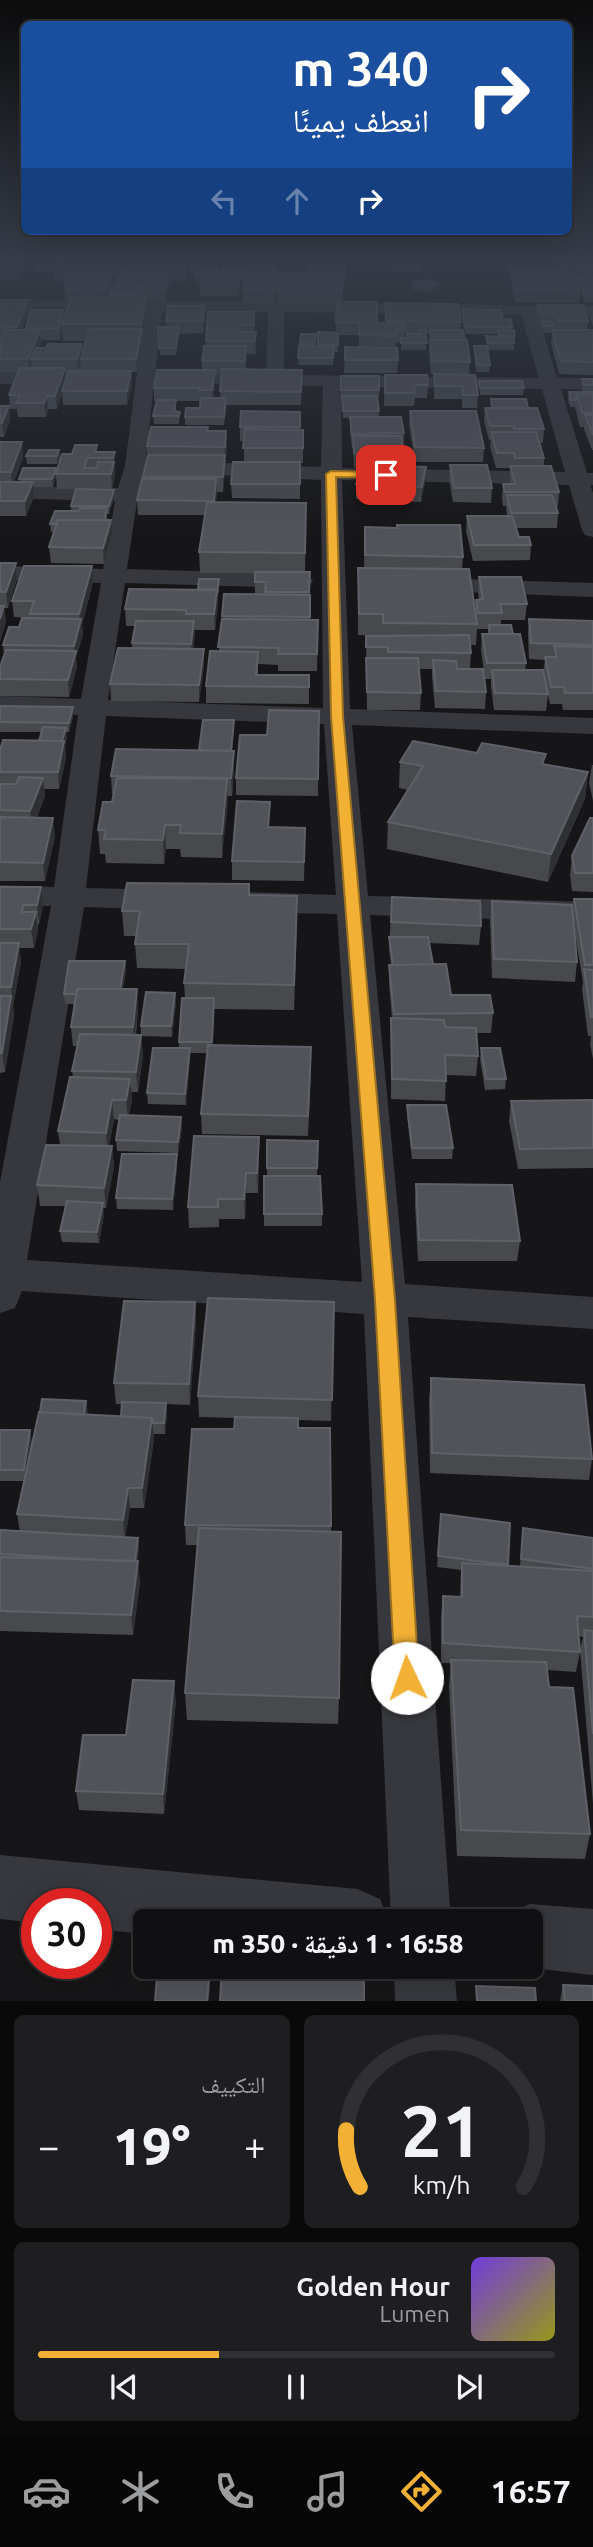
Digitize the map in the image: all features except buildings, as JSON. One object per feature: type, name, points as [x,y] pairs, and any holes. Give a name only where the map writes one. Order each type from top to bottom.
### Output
[{"type":"street","points":[[149,349],[131,480],[93,707],[69,897],[1,1282],[385,1300],[593,1313]]},
{"type":"street","points":[[275,349],[275,381]]},
{"type":"street","points":[[540,349],[586,479],[593,530]]},
{"type":"street","points":[[0,378],[593,384]]},
{"type":"street","points":[[332,381],[331,474],[349,582],[337,716],[385,1300],[420,1909]]},
{"type":"street","points":[[0,492],[233,468],[251,472],[586,479]]},
{"type":"street","points":[[0,573],[349,582]]},
{"type":"street","points":[[403,584],[593,590]]},
{"type":"street","points":[[0,705],[593,726]]},
{"type":"street","points":[[0,895],[593,912]]},
{"type":"street","points":[[0,1887],[224,1909]]},
{"type":"street","points":[[543,1938],[593,1942]]},
{"type":"street","points":[[425,1979],[426,2001]]},
{"type":"route","points":[[386,475],[331,474],[336,582],[337,716],[385,1300],[407,1678]]}]
